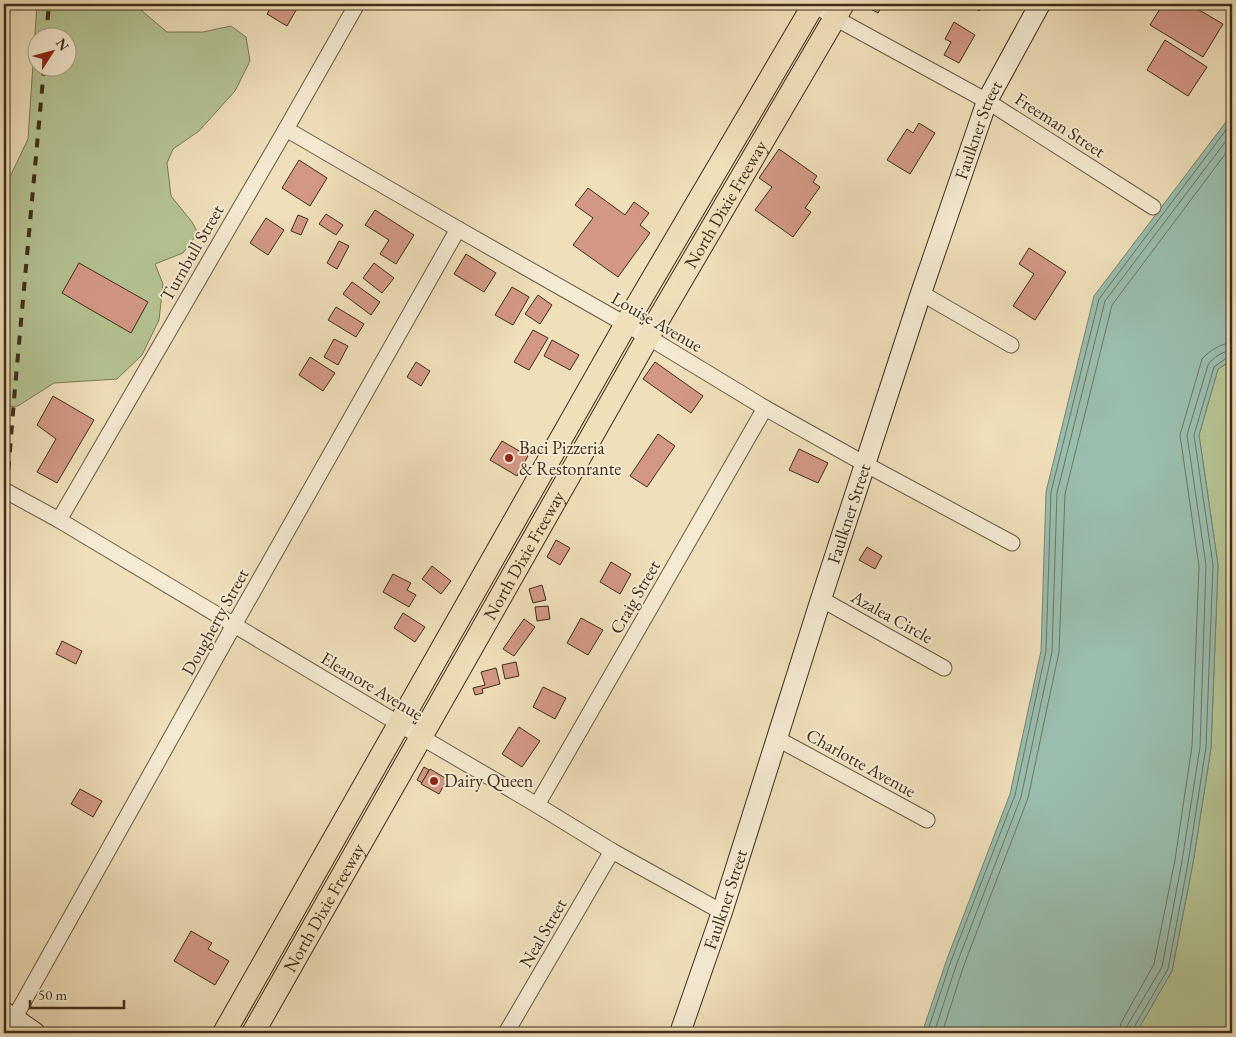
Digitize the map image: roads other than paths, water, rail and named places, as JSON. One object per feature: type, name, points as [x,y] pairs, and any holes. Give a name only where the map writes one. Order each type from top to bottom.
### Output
[{"type":"main road","name":"North Dixie Freeway","points":[[224,1033],[626,324],[814,4]]},
{"type":"main road","name":"North Dixie Freeway","points":[[253,1033],[648,337],[839,11]]},
{"type":"street","name":"Turnbull Street","points":[[59,520],[286,130],[357,4]]},
{"type":"street","name":"Freeman Street","points":[[814,4],[839,11],[987,101],[1153,207]]},
{"type":"street","name":"Faulkner Street","points":[[680,1033],[722,912],[776,738],[921,293],[987,101],[1040,4]]},
{"type":"street","name":"Louise Avenue","points":[[286,130],[626,324],[765,408],[1012,544]]},
{"type":"street","name":"Dougherty Street","points":[[8,1021],[458,229]]},
{"type":"street","points":[[921,293],[1011,345]]},
{"type":"street","name":"Craig Street","points":[[537,805],[765,408]]},
{"type":"street","name":"Eleanore Avenue","points":[[4,490],[59,520],[612,851],[722,912]]},
{"type":"street","name":"Azalea Circle","points":[[821,599],[944,668]]},
{"type":"street","name":"Charlotte Avenue","points":[[776,738],[927,820]]},
{"type":"street","name":"Neal Street","points":[[506,1033],[612,851]]},
{"type":"street","points":[[8,1021],[35,1033]]},
{"type":"water","points":[[1232,114],[1232,360],[1218,369],[1199,435],[1218,565],[1211,748],[1193,863],[1172,971],[1136,1033],[922,1033],[947,959],[1010,794],[1041,651],[1046,492],[1094,296]]},
{"type":"railway","points":[[47,28],[49,4]]},
{"type":"railway","points":[[4,524],[43,78]]},
{"type":"place","name":"Baci Pizzeria & Restonrante","points":[[509,458]]},
{"type":"place","name":"Dairy Queen","points":[[434,781]]}]
